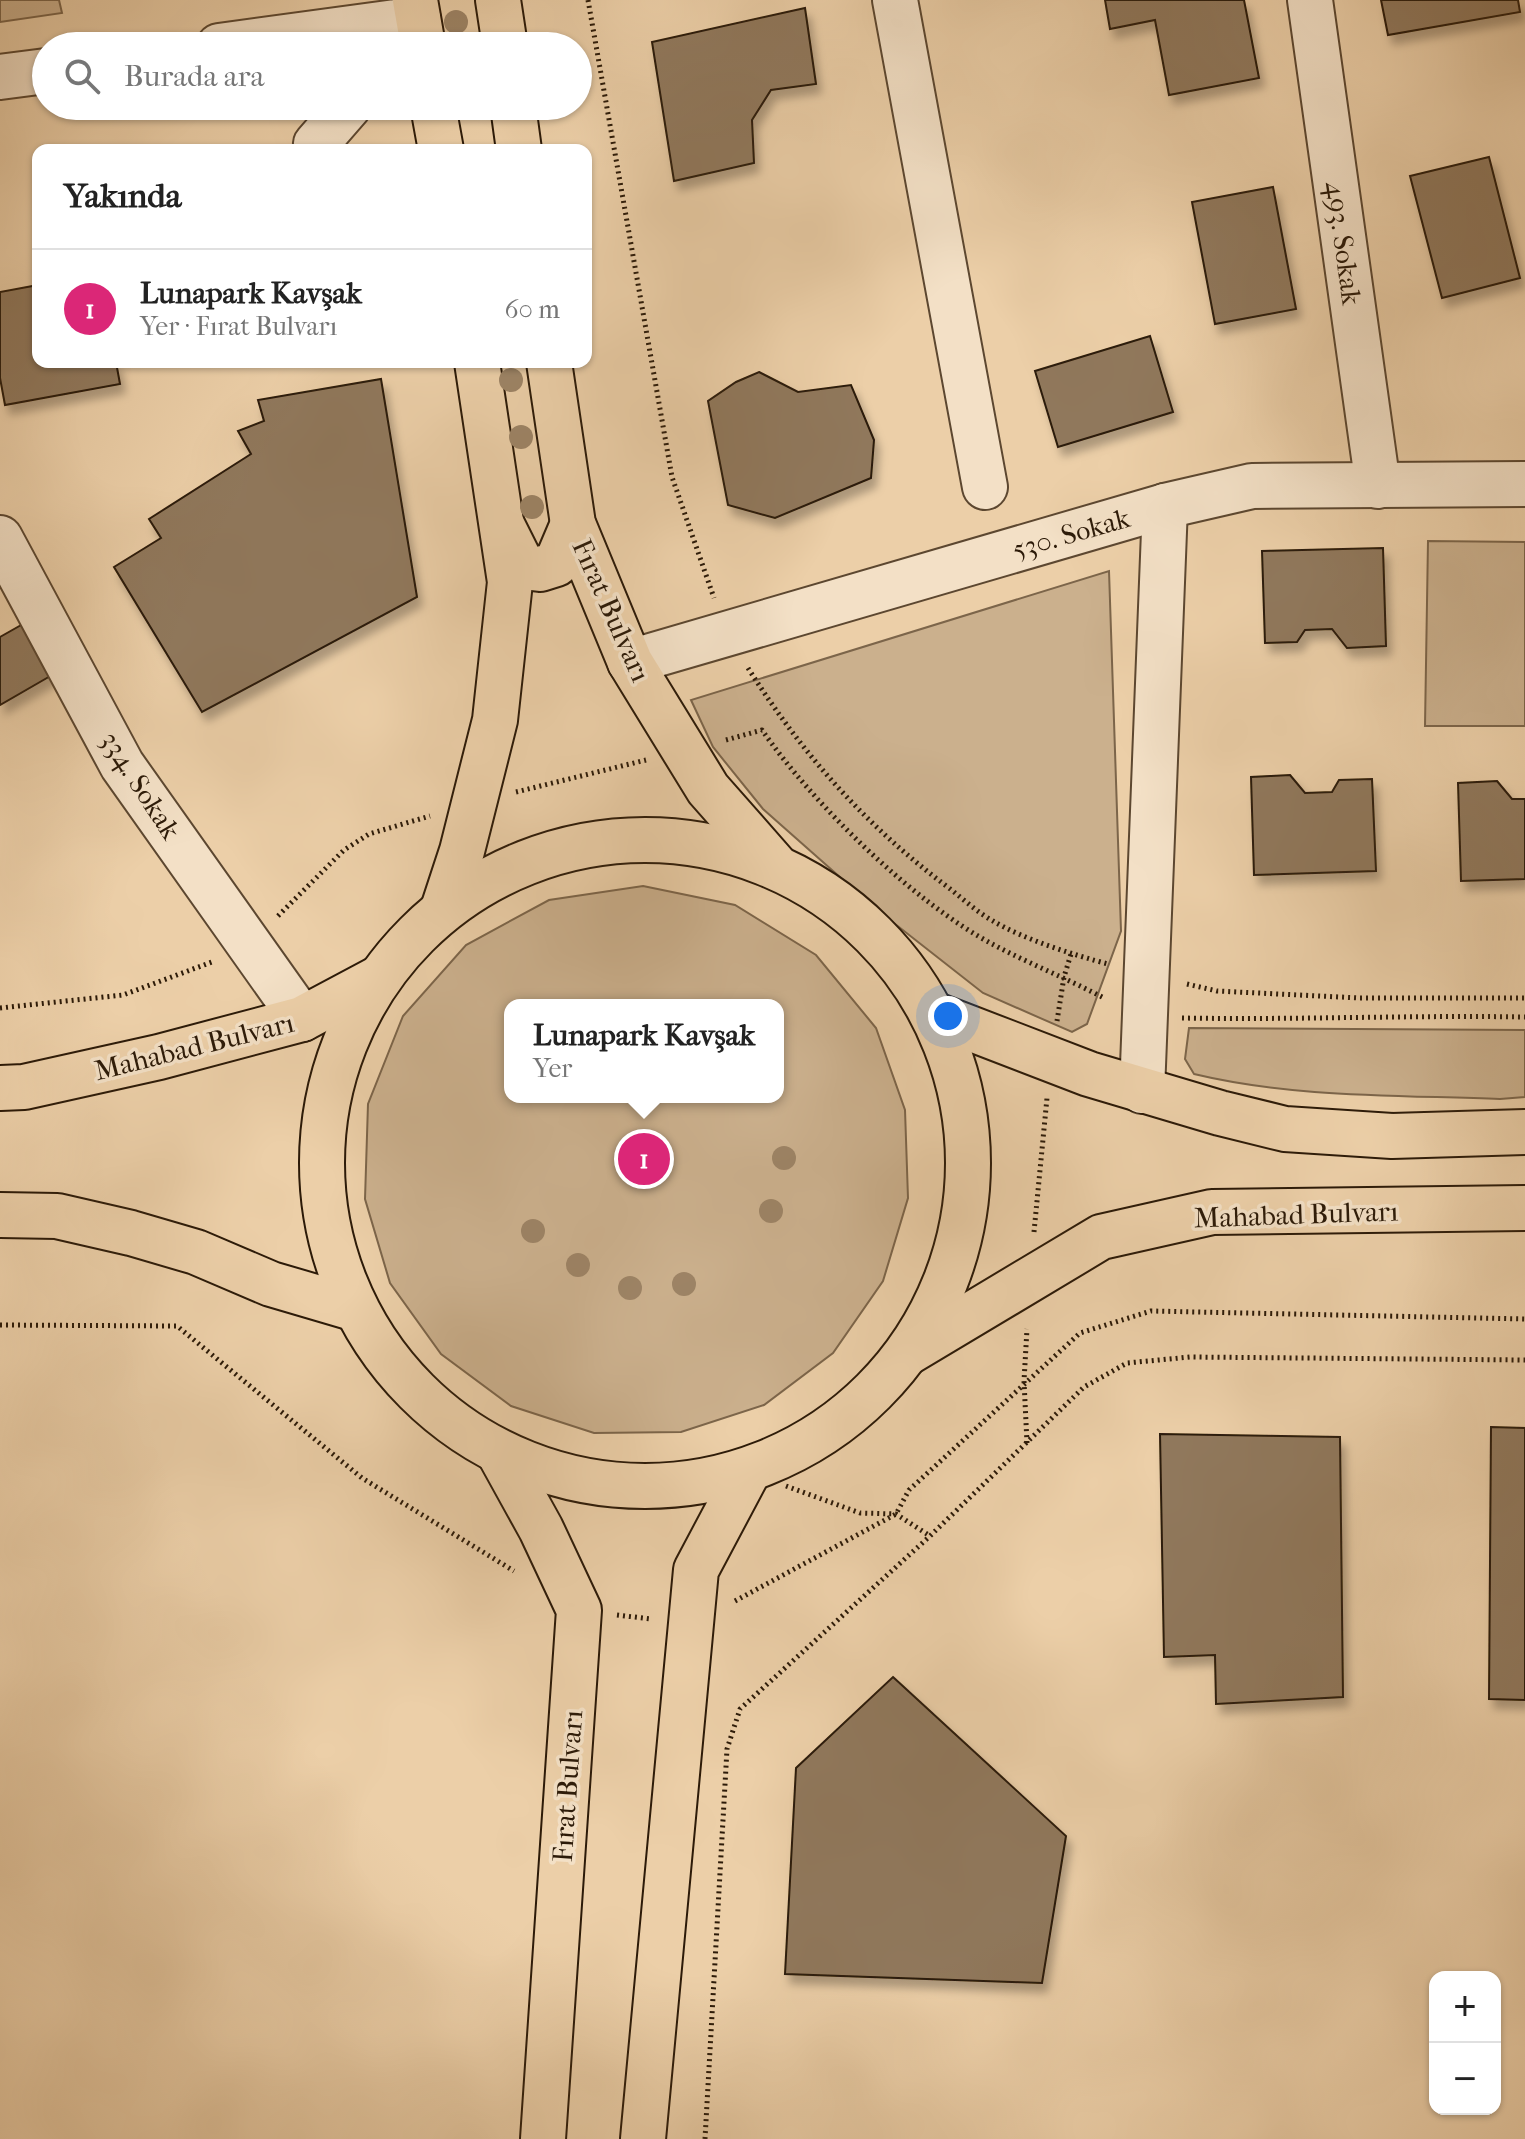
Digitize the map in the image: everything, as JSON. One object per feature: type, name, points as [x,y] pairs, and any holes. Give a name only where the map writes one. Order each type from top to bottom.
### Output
[{"type":"main road","points":[[498,0],[503,32]]},
{"type":"main road","points":[[436,120],[440,144]]},
{"type":"main road","points":[[515,120],[518,144]]},
{"type":"main road","points":[[443,909],[462,851],[495,720],[510,582],[478,368]]},
{"type":"main road","name":"Fırat Bulvarı","points":[[550,368],[573,524],[630,662],[708,789],[776,866]]},
{"type":"main road","points":[[502,525],[523,567],[540,569],[556,564],[573,524]]},
{"type":"main road","points":[[639,838],[709,844],[776,866],[839,903],[892,953],[933,1014],[962,1098],[968,1186],[950,1273],[909,1352],[864,1403],[810,1443],[748,1472],[664,1488],[579,1481],[499,1453],[455,1426],[416,1392],[383,1353],[356,1309],[327,1227],[322,1140],[339,1055],[379,978],[409,941],[443,909],[502,871],[569,847],[639,838]]},
{"type":"main road","name":"Mahabad Bulvarı","points":[[0,1088],[24,1087],[159,1057],[302,1019],[379,978]]},
{"type":"main road","points":[[933,1014],[1051,1061],[1142,1091],[1285,1129],[1392,1136],[1525,1132]]},
{"type":"main road","name":"Mahabad Bulvarı","points":[[909,1352],[1101,1237],[1212,1212],[1525,1208]]},
{"type":"main road","points":[[0,1215],[57,1216],[131,1233],[196,1252],[271,1284],[356,1309]]},
{"type":"main road","name":"Fırat Bulvarı","points":[[499,1453],[541,1529],[579,1610],[543,2139]]},
{"type":"main road","points":[[643,2139],[696,1570],[748,1472]]},
{"type":"street","points":[[895,0],[985,487]]},
{"type":"street","name":"493. Sokak","points":[[1310,0],[1378,486]]},
{"type":"street","points":[[370,32],[413,28]]},
{"type":"street","points":[[0,77],[32,73]]},
{"type":"street","points":[[316,144],[337,120]]},
{"type":"street","name":"530. Sokak","points":[[630,662],[1165,506],[1252,486],[1525,484]]},
{"type":"street","points":[[1142,1091],[1165,506]]},
{"type":"street","name":"334. Sokak","points":[[0,538],[122,765],[302,1019]]},
{"type":"path","points":[[588,0],[672,477],[726,634],[781,721],[849,801],[924,870],[994,922],[1071,954],[1217,991],[1360,998],[1525,998]]},
{"type":"path","points":[[0,1008],[123,995],[196,970],[250,944],[344,850],[369,834],[474,802],[762,730],[788,767],[874,855],[931,902],[993,944],[1145,1017],[1265,1020],[1424,1015],[1525,1017]]},
{"type":"path","points":[[1027,1444],[1024,1381],[1030,1279],[1051,1061],[1064,977],[1071,954]]},
{"type":"path","points":[[705,2139],[727,1749],[740,1709],[930,1536],[1084,1387],[1127,1363],[1190,1357],[1525,1360]]},
{"type":"path","points":[[748,1472],[860,1513],[896,1514],[930,1536]]},
{"type":"shaded area","points":[[0,0],[59,0],[62,13],[0,22]]},
{"type":"shaded area","points":[[1428,541],[1525,542],[1525,726],[1425,726]]},
{"type":"shaded area","points":[[1109,571],[1121,931],[1087,1024],[1072,1032],[983,993],[876,909],[763,809],[713,747],[691,700]]},
{"type":"shaded area","points":[[643,886],[735,905],[816,955],[876,1028],[905,1110],[908,1198],[883,1281],[833,1353],[764,1405],[681,1432],[594,1433],[511,1406],[441,1354],[390,1283],[365,1199],[368,1104],[403,1016],[466,945],[549,900]]},
{"type":"shaded area","points":[[1189,1028],[1525,1030],[1525,1097],[1500,1099],[1346,1094],[1232,1082],[1194,1074],[1185,1059]]},
{"type":"building","points":[[1105,0],[1244,0],[1259,78],[1169,95],[1155,20],[1110,29]]},
{"type":"building","points":[[1381,0],[1518,0],[1520,12],[1388,35]]},
{"type":"building","points":[[805,8],[816,84],[771,90],[752,120],[754,163],[674,181],[652,42]]},
{"type":"building","points":[[1489,157],[1520,278],[1442,298],[1410,176]]},
{"type":"building","points":[[1273,187],[1296,309],[1215,324],[1192,202]]},
{"type":"building","points":[[32,286],[32,368],[117,368],[120,384],[5,405],[0,378],[0,292]]},
{"type":"building","points":[[1150,336],[1173,412],[1058,447],[1035,371]]},
{"type":"building","points":[[759,372],[798,392],[851,385],[874,440],[871,478],[775,518],[728,505],[708,401],[736,382]]},
{"type":"building","points":[[381,379],[417,597],[202,712],[114,567],[161,538],[149,519],[251,454],[238,431],[264,421],[258,400]]},
{"type":"building","points":[[1383,548],[1386,646],[1347,648],[1332,629],[1305,630],[1297,642],[1265,643],[1262,551]]},
{"type":"building","points":[[30,620],[59,671],[0,705],[0,637]]},
{"type":"building","points":[[1290,775],[1305,793],[1332,792],[1339,780],[1372,779],[1376,871],[1254,875],[1251,777]]},
{"type":"building","points":[[1497,781],[1512,799],[1525,799],[1525,879],[1461,881],[1458,783]]},
{"type":"building","points":[[1491,1427],[1525,1428],[1525,1700],[1489,1699]]},
{"type":"building","points":[[1160,1434],[1340,1437],[1343,1697],[1216,1704],[1215,1655],[1164,1657]]},
{"type":"building","points":[[893,1677],[1066,1836],[1042,1983],[785,1974],[796,1768]]},
{"type":"place","name":"Lunapark Kavşak","points":[[644,1159]]}]
